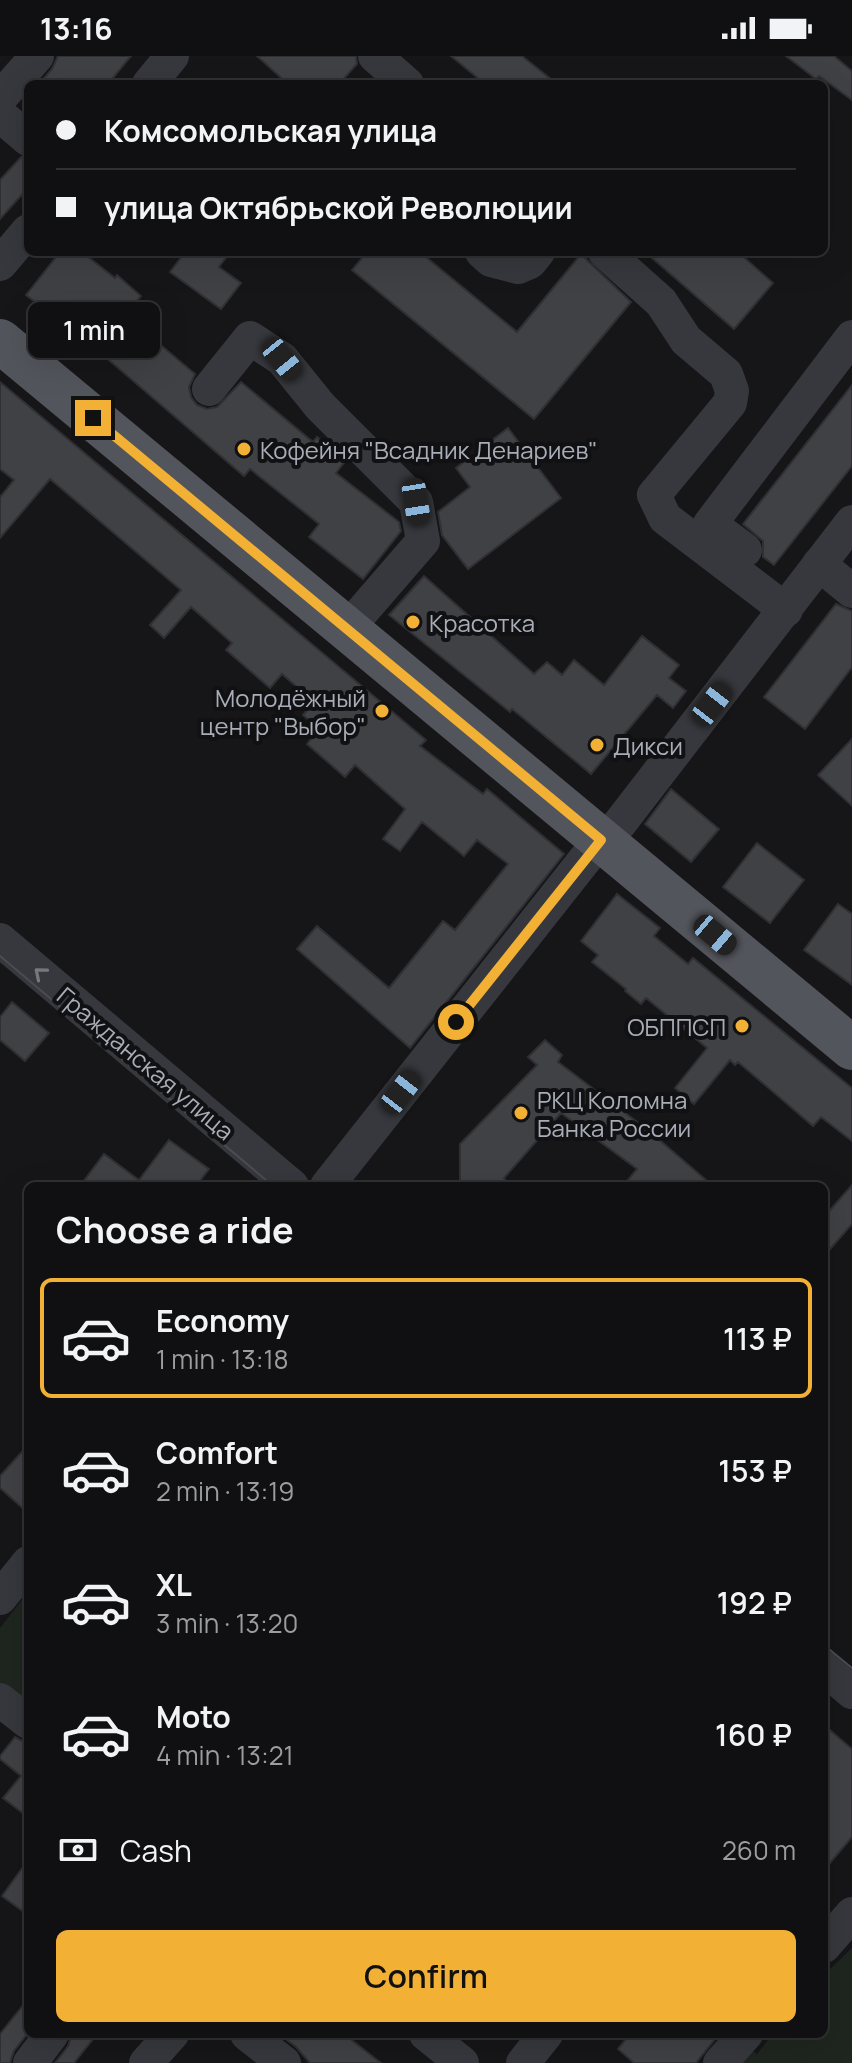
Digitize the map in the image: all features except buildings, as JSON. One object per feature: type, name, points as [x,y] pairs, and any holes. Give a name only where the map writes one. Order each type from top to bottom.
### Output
[{"type":"main road","points":[[0,341],[852,1048]]},
{"type":"street","points":[[0,98],[37,56]]},
{"type":"street","points":[[152,80],[172,56]]},
{"type":"street","points":[[375,56],[402,80]]},
{"type":"street","points":[[0,115],[24,136]]},
{"type":"street","points":[[0,264],[24,236]]},
{"type":"street","points":[[486,256],[518,267],[535,256]]},
{"type":"street","points":[[609,256],[661,302],[686,340],[730,381],[730,403],[654,495],[665,518],[792,601]]},
{"type":"street","points":[[792,601],[710,524],[852,337]]},
{"type":"street","points":[[209,389],[250,338],[282,359],[320,406],[416,502],[423,541],[347,629]]},
{"type":"street","points":[[330,1182],[601,840],[620,823],[852,522]]},
{"type":"street","points":[[819,564],[852,591]]},
{"type":"street","name":"Гражданская улица","points":[[0,940],[287,1182]]},
{"type":"street","points":[[0,1598],[24,1568]]},
{"type":"street","points":[[837,1676],[852,1713]]},
{"type":"street","points":[[0,1700],[24,1719]]},
{"type":"street","points":[[828,1941],[852,1914]]},
{"type":"street","points":[[30,2063],[49,2038]]},
{"type":"street","points":[[146,2063],[168,2038]]},
{"type":"street","points":[[252,2038],[284,2063]]},
{"type":"street","points":[[431,2038],[462,2063]]},
{"type":"street","points":[[523,2063],[543,2038]]},
{"type":"street","points":[[720,2063],[742,2038]]},
{"type":"shaded area","points":[[24,1597],[24,1703],[0,1688],[0,1628]]},
{"type":"shaded area","points":[[852,1948],[852,2063],[739,2063],[750,2049],[757,2054],[770,2038],[828,2038],[828,1971]]},
{"type":"tram line","points":[[0,956],[268,1182]]},
{"type":"tram line","points":[[828,1648],[852,1668]]},
{"type":"place","name":"Кофейня \"Всадник Денариев\"","points":[[244,449]]},
{"type":"place","name":"Красотка","points":[[413,622]]},
{"type":"place","name":"Молодёжный центр \"Выбор\"","points":[[382,711]]},
{"type":"place","name":"Дикси","points":[[597,745]]},
{"type":"place","name":"ОБППСП","points":[[742,1026]]},
{"type":"place","name":"РКЦ Коломна Банка России","points":[[521,1113]]},
{"type":"route","points":[[93,418],[601,840],[456,1022]]}]
